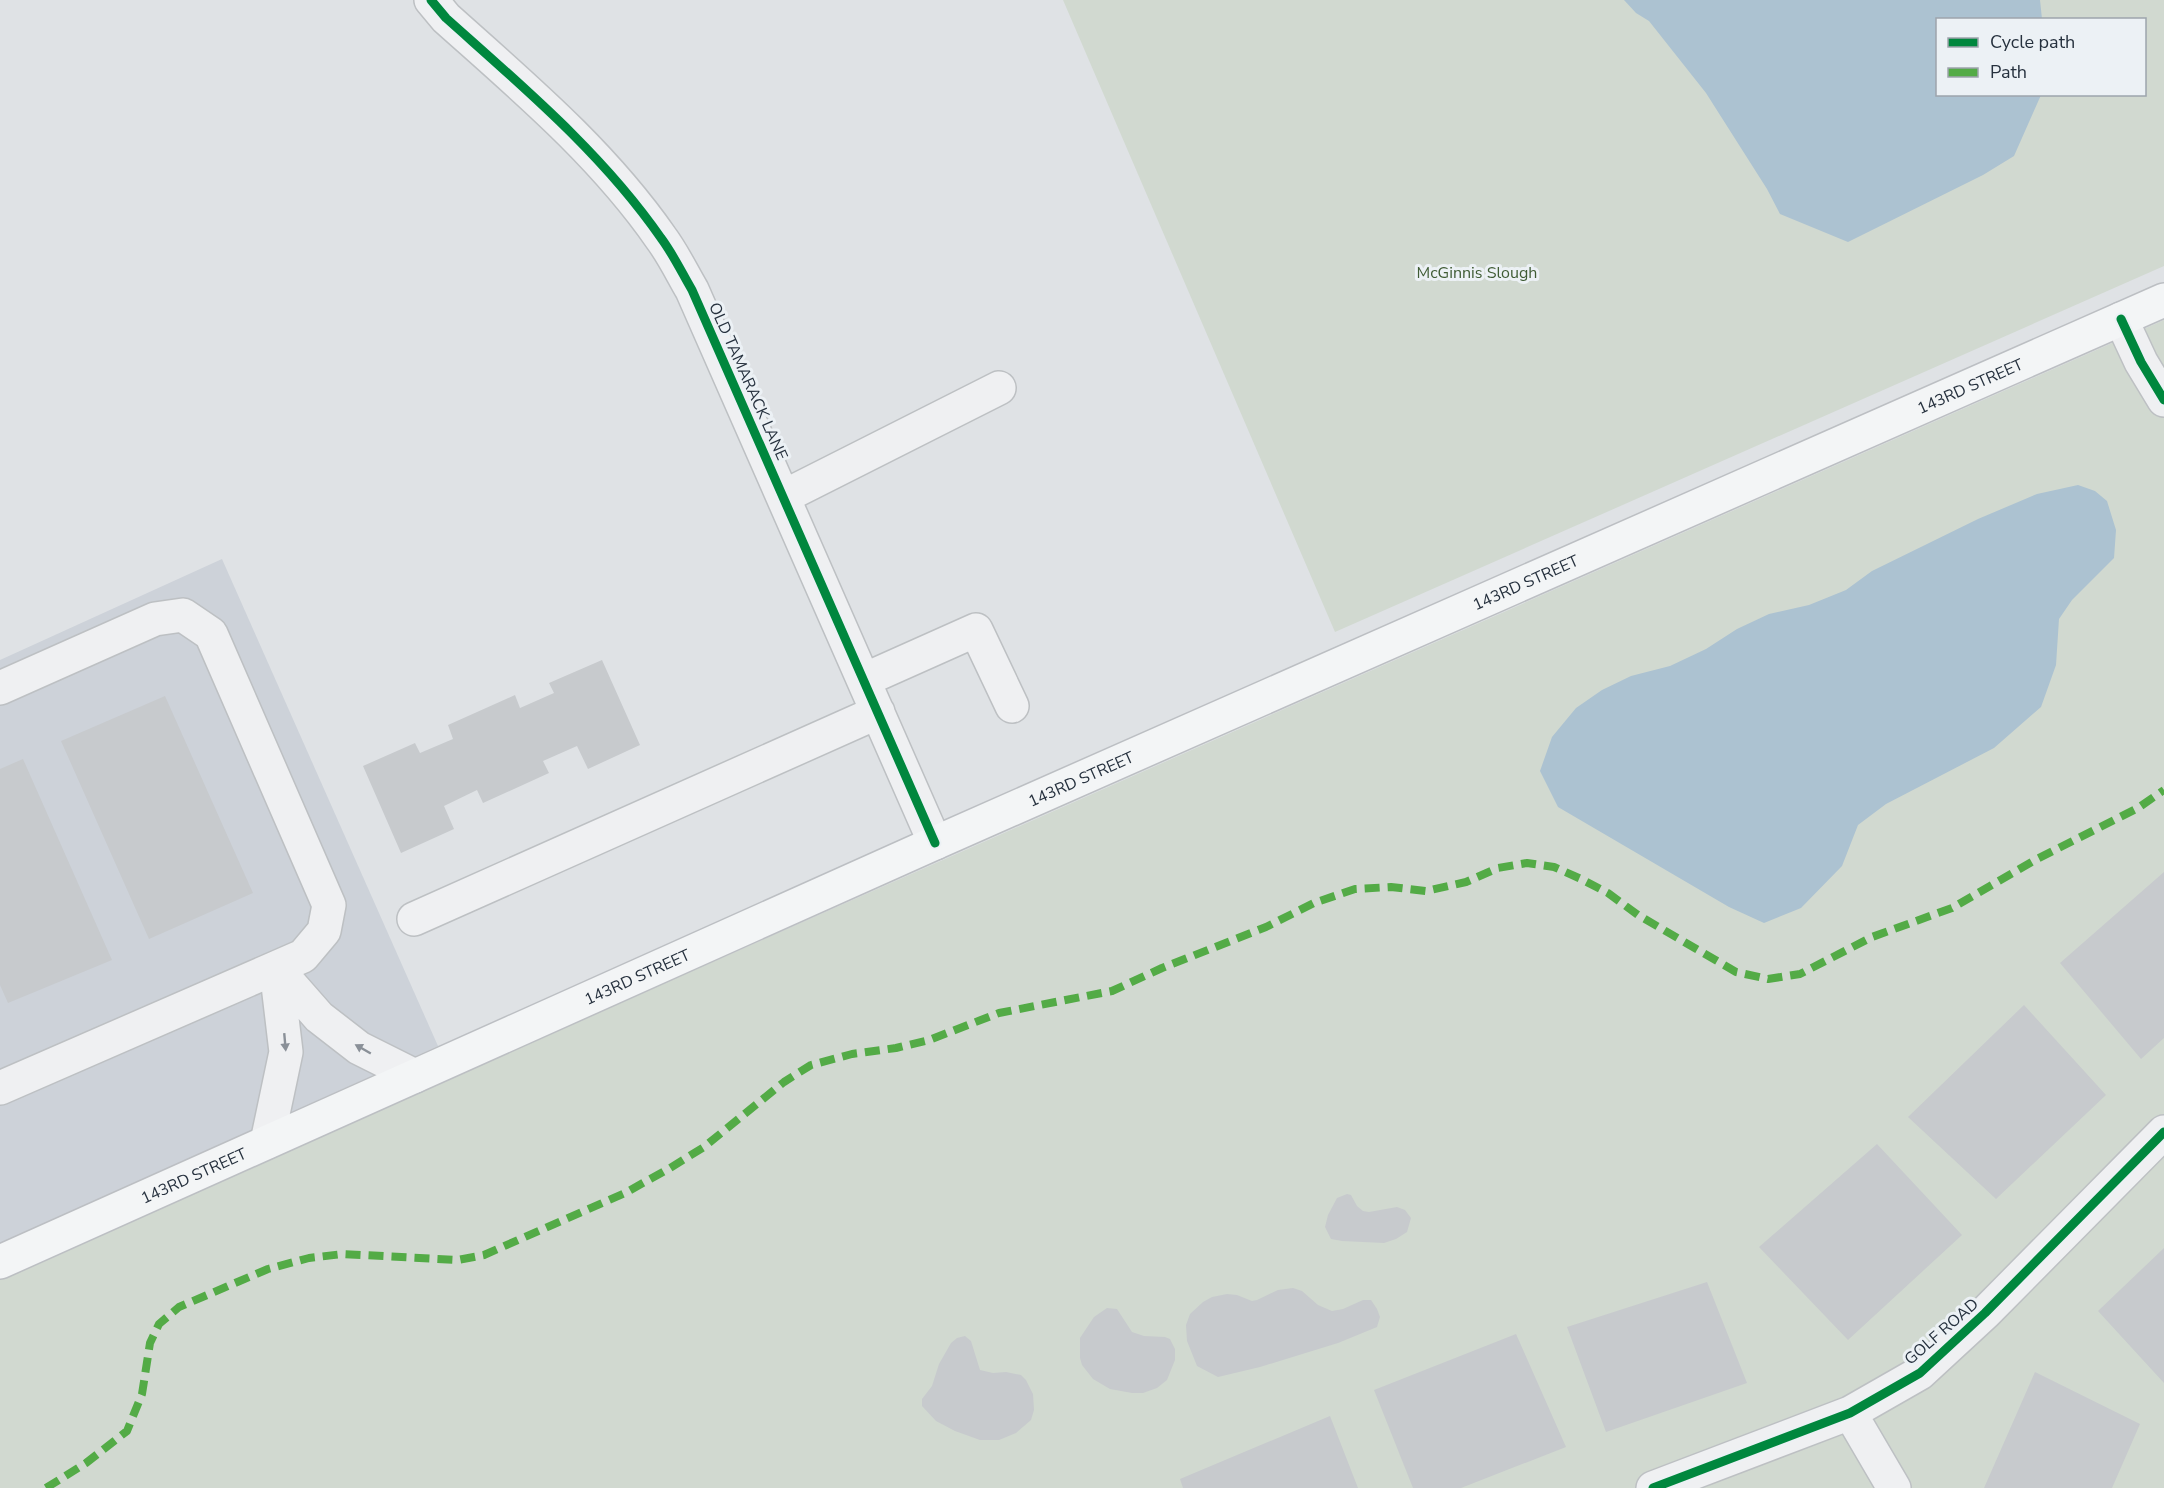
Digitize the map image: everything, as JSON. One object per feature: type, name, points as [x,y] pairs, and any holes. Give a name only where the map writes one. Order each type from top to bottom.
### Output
[{"type":"main road","name":"143RD STREET","points":[[0,1262],[935,843],[2164,300]]},
{"type":"street","name":"OLD TAMARACK LANE","points":[[431,0],[446,18],[564,124],[614,178],[662,238],[692,290],[935,843]]},
{"type":"street","points":[[2121,319],[2141,362],[2164,400]]},
{"type":"street","points":[[783,497],[999,388]]},
{"type":"street","points":[[0,688],[155,619],[183,615],[211,634],[329,905],[324,931],[303,956],[0,1088]]},
{"type":"street","points":[[864,680],[976,630],[1012,706]]},
{"type":"street","points":[[414,919],[878,712]]},
{"type":"street","points":[[276,968],[319,1017],[359,1048],[415,1076]]},
{"type":"street","points":[[267,1142],[286,1052],[276,968]]},
{"type":"street","name":"GOLF ROAD","points":[[1653,1488],[1850,1413],[1920,1372],[1985,1313],[2164,1132]]},
{"type":"street","points":[[1850,1413],[1894,1488]]},
{"type":"shaded area","points":[[222,559],[438,1046],[0,1244],[0,660]]},
{"type":"green space","name":"McGinnis Slough","points":[[1063,0],[2164,0],[2164,266],[1335,632]]},
{"type":"green space","points":[[2164,320],[2164,1488],[0,1488],[0,1277]]},
{"type":"water","points":[[1624,0],[2040,0],[2042,18],[1936,18],[1936,96],[2041,96],[2014,156],[1983,175],[1848,242],[1780,214],[1767,189],[1706,93],[1649,21],[1636,13]]},
{"type":"water","points":[[2078,485],[2095,491],[2107,501],[2116,530],[2114,558],[2072,600],[2059,619],[2056,665],[2041,707],[1994,748],[1886,804],[1858,825],[1842,866],[1801,908],[1764,923],[1729,907],[1558,807],[1540,771],[1552,737],[1576,708],[1602,690],[1631,676],[1670,666],[1769,614],[1809,605],[1846,590],[1872,571],[1978,519],[2037,494]]},
{"type":"building","points":[[602,660],[640,745],[588,769],[577,746],[543,761],[549,773],[483,803],[477,790],[444,806],[454,829],[401,853],[363,766],[415,743],[420,753],[453,739],[448,725],[515,695],[520,708],[554,693],[549,683]]},
{"type":"building","points":[[165,696],[253,893],[149,939],[61,741]]},
{"type":"building","points":[[23,759],[112,960],[8,1003],[0,985],[0,769]]},
{"type":"building","points":[[2164,872],[2164,1038],[2141,1059],[2060,963]]},
{"type":"building","points":[[2024,1005],[2106,1095],[1996,1199],[1908,1117]]},
{"type":"building","points":[[1877,1144],[1962,1235],[1848,1340],[1759,1247]]},
{"type":"building","points":[[1347,1194],[1351,1195],[1363,1211],[1397,1207],[1405,1210],[1411,1218],[1407,1232],[1384,1243],[1331,1239],[1325,1227],[1328,1215],[1337,1198]]},
{"type":"building","points":[[2164,1248],[2164,1383],[2098,1311]]},
{"type":"building","points":[[1707,1282],[1747,1383],[1606,1432],[1567,1327]]},
{"type":"building","points":[[1293,1288],[1302,1291],[1318,1305],[1332,1311],[1363,1300],[1371,1300],[1380,1317],[1377,1327],[1338,1343],[1260,1367],[1218,1377],[1197,1366],[1187,1341],[1186,1325],[1190,1314],[1203,1302],[1212,1297],[1227,1294],[1252,1301],[1278,1290]]},
{"type":"building","points":[[1107,1308],[1117,1309],[1132,1332],[1170,1339],[1175,1349],[1175,1360],[1167,1380],[1157,1388],[1143,1393],[1110,1389],[1093,1379],[1082,1365],[1080,1338],[1094,1317]]},
{"type":"building","points":[[1516,1334],[1566,1447],[1461,1488],[1413,1488],[1374,1390]]},
{"type":"building","points":[[965,1336],[971,1341],[980,1370],[1021,1375],[1026,1380],[1033,1394],[1034,1410],[1031,1420],[1016,1433],[999,1440],[980,1440],[936,1421],[922,1406],[922,1399],[932,1386],[939,1364],[951,1343]]},
{"type":"building","points":[[2035,1372],[2140,1424],[2112,1488],[1984,1488]]},
{"type":"building","points":[[1330,1416],[1358,1488],[1183,1488],[1180,1479]]},
{"type":"marked path","points":[[46,1488],[86,1463],[127,1431],[142,1394],[150,1343],[159,1324],[179,1307],[268,1269],[309,1258],[343,1254],[458,1260],[484,1255],[625,1193],[670,1168],[704,1147],[784,1082],[811,1065],[852,1054],[896,1048],[929,1040],[999,1013],[1112,991],[1162,968],[1266,927],[1314,903],[1355,889],[1391,887],[1426,891],[1466,882],[1498,868],[1527,863],[1554,867],[1608,893],[1638,915],[1736,972],[1768,979],[1800,974],[1872,937],[1952,908],[2035,860],[2138,808],[2164,790]]},
{"type":"cycle path","points":[[431,0],[446,18],[532,95],[587,149],[638,207],[673,257],[692,290],[935,843]]},
{"type":"cycle path","points":[[2121,319],[2141,362],[2164,400]]},
{"type":"cycle path","points":[[1653,1488],[1850,1413],[1920,1373],[1985,1313],[2164,1132]]}]
